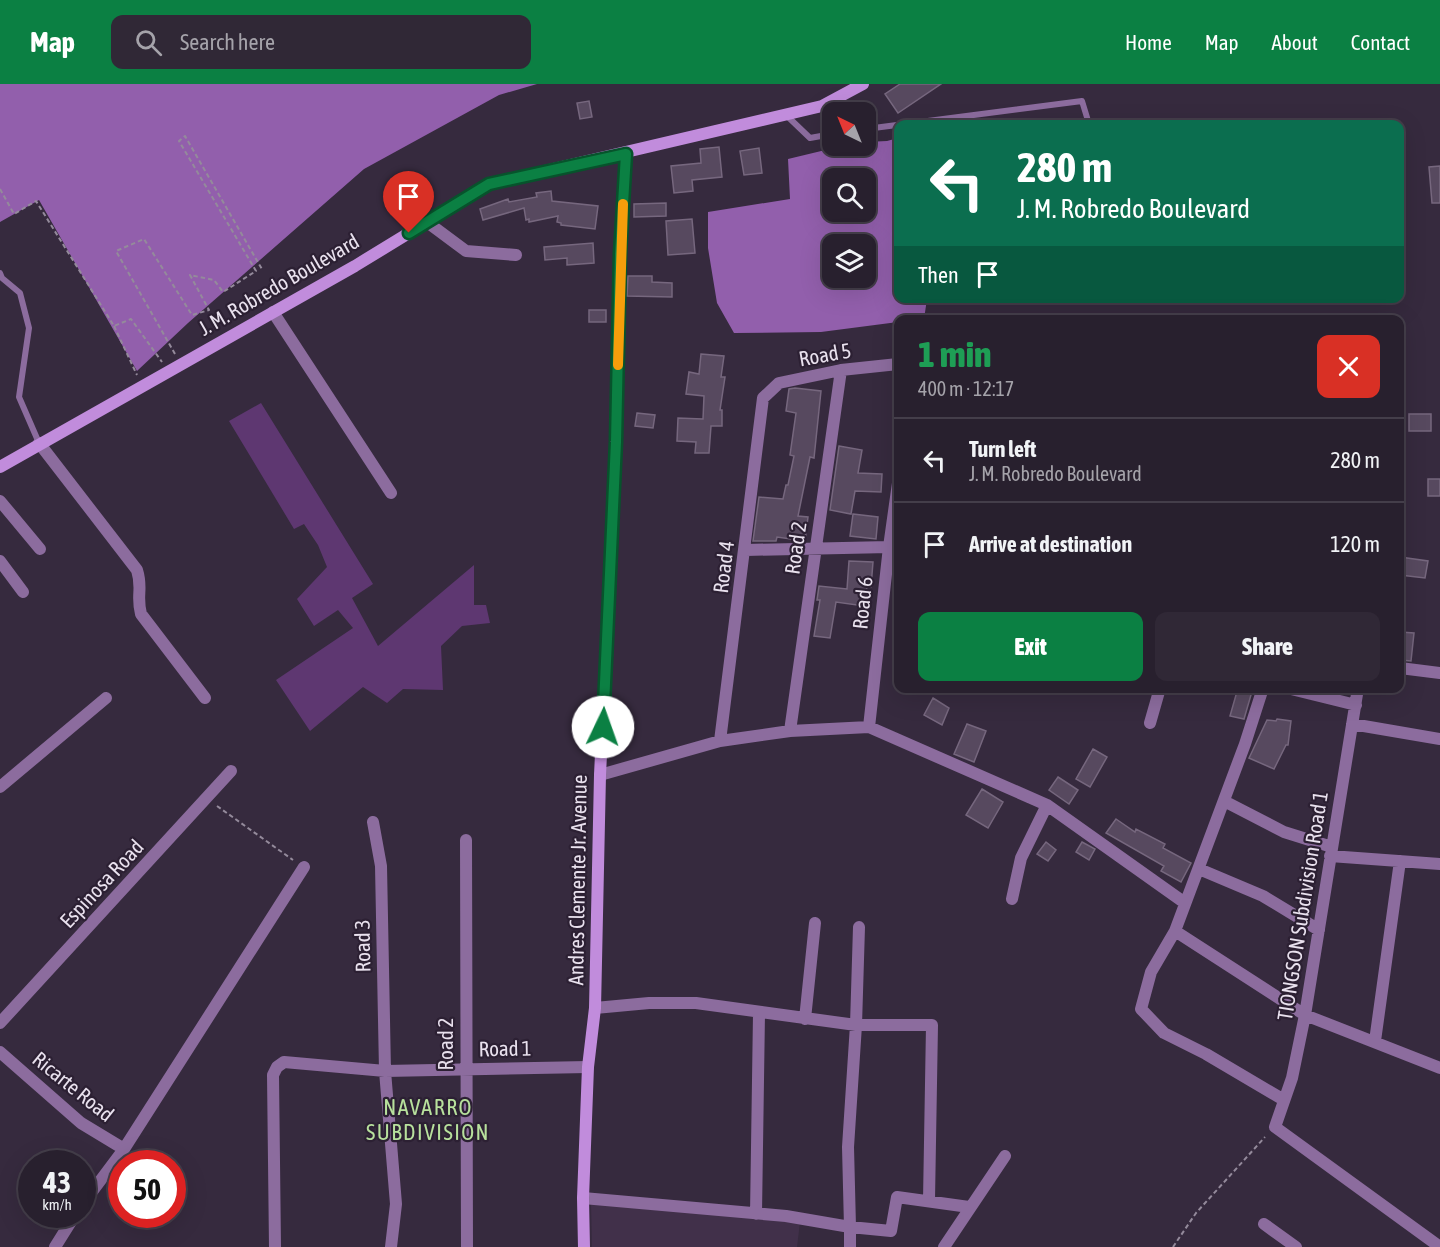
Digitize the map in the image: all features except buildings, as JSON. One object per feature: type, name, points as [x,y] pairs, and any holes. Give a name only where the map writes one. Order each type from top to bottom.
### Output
[{"type":"main road","name":"J. M. Robredo Boulevard","points":[[0,467],[273,312],[489,184],[626,154],[822,106],[863,84]]},
{"type":"main road","name":"Andres Clemente Jr. Avenue","points":[[584,1247],[583,1198],[588,1067],[595,1008],[600,775],[616,442],[620,254],[626,154]]},
{"type":"street","points":[[428,222],[466,251],[516,255]]},
{"type":"street","points":[[273,312],[391,493]]},
{"type":"street","name":"Road 5","points":[[763,398],[778,383],[841,370],[894,364]]},
{"type":"street","name":"Road 2","points":[[790,731],[841,370]]},
{"type":"street","name":"Road 4","points":[[720,741],[746,550],[763,398]]},
{"type":"street","points":[[39,443],[137,570],[142,583],[137,600],[141,614],[205,698]]},
{"type":"street","points":[[0,501],[40,549]]},
{"type":"street","name":"Road 6","points":[[869,728],[888,548],[894,513]]},
{"type":"street","points":[[746,550],[888,548]]},
{"type":"street","points":[[0,561],[23,592]]},
{"type":"street","points":[[1404,668],[1440,673]]},
{"type":"street","points":[[1150,723],[1159,693]]},
{"type":"street","points":[[1261,693],[1199,869],[1175,931],[1151,972],[1141,1009],[1164,1033],[1206,1054],[1284,1100]]},
{"type":"street","points":[[1307,693],[1356,705]]},
{"type":"street","name":"TIONGSON Subdivision Road 1","points":[[1275,1127],[1292,1078],[1305,1015],[1357,693]]},
{"type":"street","points":[[0,787],[106,698]]},
{"type":"street","points":[[1352,724],[1440,739]]},
{"type":"street","points":[[600,775],[720,741],[790,731],[869,728],[1047,805],[1185,903]]},
{"type":"street","name":"Espinosa Road","points":[[0,1023],[231,771]]},
{"type":"street","points":[[1224,801],[1284,832],[1331,851],[1440,864]]},
{"type":"street","points":[[1012,898],[1022,858],[1047,805]]},
{"type":"street","name":"Road 3","points":[[373,822],[381,866],[384,1071]]},
{"type":"street","name":"Road 2","points":[[466,840],[467,1247]]},
{"type":"street","points":[[1375,1041],[1400,861]]},
{"type":"street","points":[[96,1186],[124,1149],[304,867]]},
{"type":"street","points":[[1199,869],[1263,896],[1319,930]]},
{"type":"street","points":[[806,1019],[815,923]]},
{"type":"street","points":[[850,1247],[848,1147],[856,1025],[859,927]]},
{"type":"street","points":[[1175,931],[1305,1015],[1440,1068]]},
{"type":"street","points":[[595,1008],[649,1003],[696,1003],[856,1025],[932,1025],[929,1200]]},
{"type":"street","points":[[756,1214],[759,1013]]},
{"type":"street","name":"Ricarte Road","points":[[0,1052],[81,1123],[124,1149]]},
{"type":"street","name":"Road 1","points":[[275,1247],[273,1075],[277,1067],[284,1062],[384,1071],[588,1067]]},
{"type":"street","points":[[384,1071],[396,1204],[391,1247]]},
{"type":"street","points":[[1275,1127],[1440,1247]]},
{"type":"street","points":[[944,1247],[1005,1156]]},
{"type":"street","points":[[583,1198],[756,1214],[891,1231],[897,1197],[969,1207]]},
{"type":"street","points":[[1264,1224],[1296,1247]]},
{"type":"street","points":[[55,1247],[67,1228]]},
{"type":"lane","points":[[935,120],[1082,101],[1088,120]]},
{"type":"lane","points":[[786,115],[810,138],[822,136]]},
{"type":"lane","points":[[876,128],[894,125]]},
{"type":"lane","points":[[0,273],[2,278],[20,293],[29,328],[18,397],[39,443]]},
{"type":"path","points":[[114,326],[131,319],[161,362],[175,354],[116,251],[144,239],[192,315],[209,310],[190,275],[214,280],[223,292],[256,271],[179,141],[185,136],[263,271]]},
{"type":"path","points":[[0,189],[14,214],[36,201],[114,326],[138,378]]},
{"type":"path","points":[[207,799],[304,867]]},
{"type":"path","points":[[1173,1247],[1196,1213],[1275,1127]]},
{"type":"shaded area","points":[[0,84],[537,84],[499,95],[364,169],[188,323],[137,371],[39,200],[0,222]]},
{"type":"shaded area","points":[[894,139],[894,303],[926,303],[925,315],[894,315],[894,323],[821,332],[734,333],[717,303],[708,248],[708,212],[790,199],[788,159],[822,151],[822,156],[876,156],[876,142]]},
{"type":"shaded area","points":[[261,403],[373,584],[352,598],[378,646],[474,565],[474,605],[486,605],[490,623],[462,626],[441,646],[443,690],[403,689],[387,703],[363,687],[310,731],[276,680],[353,628],[338,610],[314,626],[297,599],[327,567],[318,545],[304,524],[294,529],[229,421]]},
{"type":"shaded area","points":[[591,1203],[800,1222],[797,1247],[592,1247]]},
{"type":"slow traffic","points":[[618,365],[623,204]]},
{"type":"district","name":"NAVARRO SUBDIVISION","points":[[428,1120]]},
{"type":"route","points":[[409,233],[489,184],[626,154],[620,254],[616,442],[603,727]]}]
